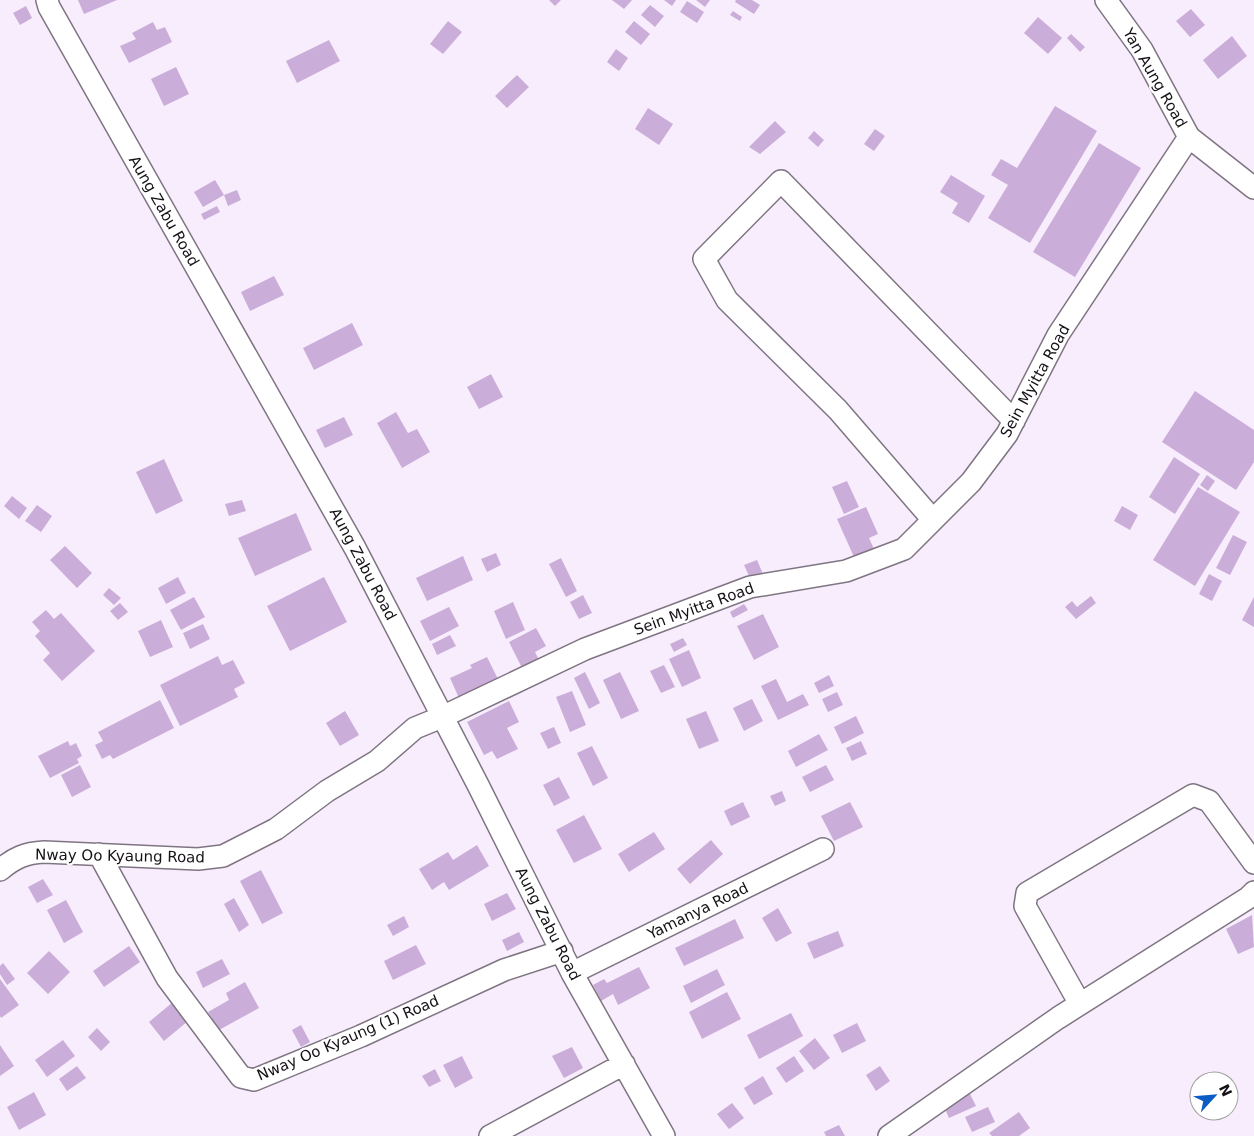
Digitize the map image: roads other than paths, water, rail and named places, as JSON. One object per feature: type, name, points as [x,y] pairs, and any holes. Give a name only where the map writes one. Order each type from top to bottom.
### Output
[{"type":"street","name":"Aung Zabu Road","points":[[47,0],[48,7],[355,548],[572,973],[664,1136]]},
{"type":"street","name":"Yan Aung Road","points":[[1106,0],[1142,50],[1189,137],[1254,188]]},
{"type":"street","name":"Sein Myitta Road","points":[[442,717],[585,649],[750,587],[846,571],[904,549],[971,482],[1008,434],[1058,335],[1189,137]]},
{"type":"street","points":[[933,520],[838,410],[727,300],[704,258],[781,180],[1014,420]]},
{"type":"street","name":"Nway Oo Kyaung Road","points":[[0,870],[10,861],[25,854],[99,854],[198,859],[223,856],[276,829],[327,791],[377,761],[415,728],[442,717]]},
{"type":"street","points":[[1080,1004],[1025,906],[1027,893],[1193,795],[1209,801],[1254,863]]},
{"type":"street","name":"Yamanya Road","points":[[572,973],[823,849]]},
{"type":"street","name":"Nway Oo Kyaung (1) Road","points":[[99,854],[168,978],[241,1077],[247,1080],[254,1080],[361,1036],[504,970],[562,951]]},
{"type":"street","points":[[889,1136],[1080,1004],[1248,898],[1254,892]]},
{"type":"street","points":[[490,1136],[624,1064]]}]
